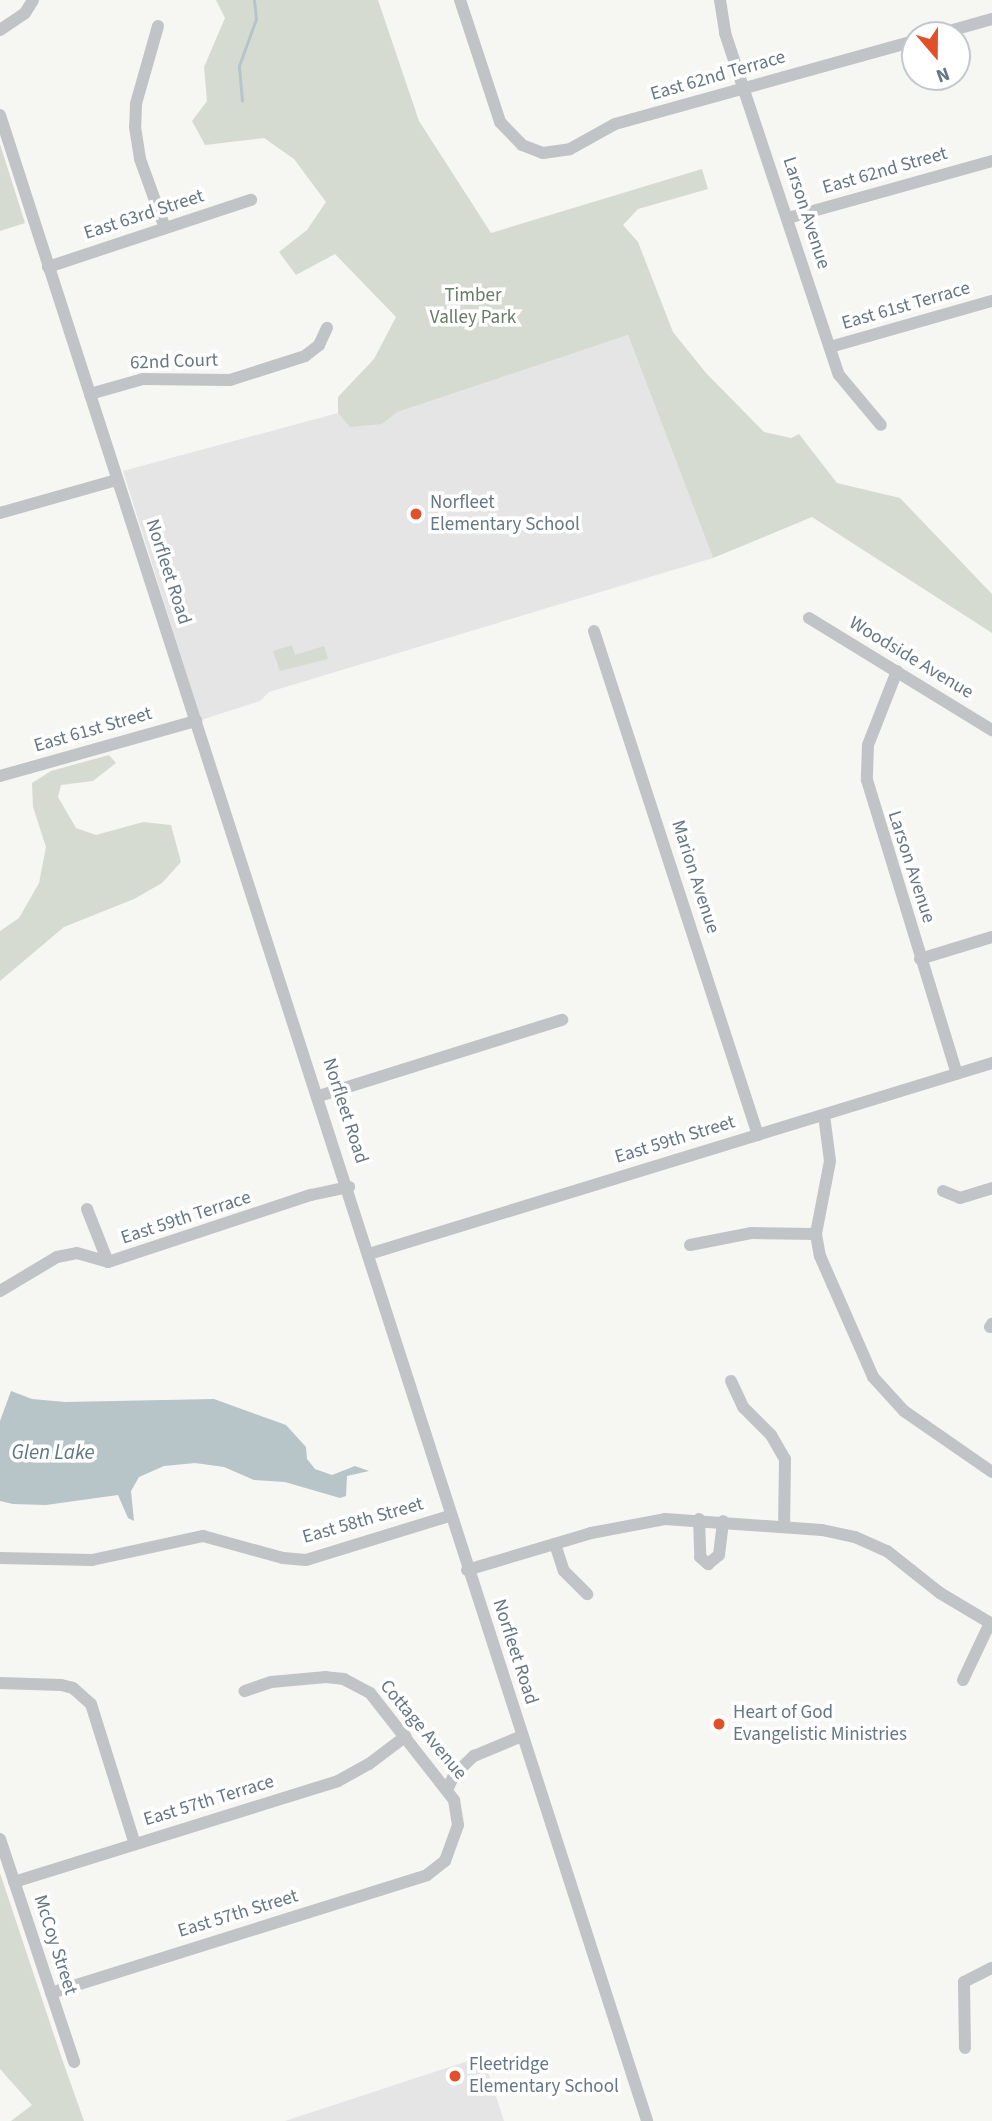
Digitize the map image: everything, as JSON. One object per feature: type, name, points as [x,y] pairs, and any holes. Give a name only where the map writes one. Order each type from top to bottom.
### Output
[{"type":"street","points":[[0,30],[25,13],[33,0]]},
{"type":"street","name":"East 62nd Terrace","points":[[460,0],[500,122],[515,140],[536,150],[559,153],[615,124],[901,44]]},
{"type":"street","name":"Larson Avenue","points":[[720,0],[725,33],[830,347],[849,392],[881,425]]},
{"type":"street","points":[[971,25],[992,19]]},
{"type":"street","points":[[158,26],[136,104],[135,127],[140,159],[165,228]]},
{"type":"street","name":"Norfleet Road","points":[[0,115],[349,1187],[449,1516],[647,2121]]},
{"type":"street","name":"East 62nd Street","points":[[788,218],[992,161]]},
{"type":"street","name":"East 63rd Street","points":[[48,267],[251,200]]},
{"type":"street","name":"East 61st Terrace","points":[[830,347],[992,301]]},
{"type":"street","name":"62nd Court","points":[[90,394],[143,379],[230,380],[305,356],[319,345],[327,328]]},
{"type":"street","points":[[0,513],[117,480]]},
{"type":"street","name":"Woodside Avenue","points":[[809,618],[992,730]]},
{"type":"street","name":"Marion Avenue","points":[[594,631],[758,1135]]},
{"type":"street","name":"Larson Avenue","points":[[897,671],[868,745],[867,780],[957,1074]]},
{"type":"street","name":"East 61st Street","points":[[0,776],[196,721]]},
{"type":"street","points":[[920,959],[992,937]]},
{"type":"street","points":[[319,1096],[562,1020]]},
{"type":"street","name":"East 59th Street","points":[[369,1254],[992,1063]]},
{"type":"street","points":[[824,1115],[830,1161],[816,1234],[825,1273],[873,1377],[904,1410],[967,1451],[991,1472]]},
{"type":"street","name":"East 59th Terrace","points":[[0,1291],[57,1257],[77,1253],[108,1262],[311,1195],[349,1187]]},
{"type":"street","points":[[943,1191],[960,1198],[992,1188]]},
{"type":"street","points":[[87,1209],[108,1262]]},
{"type":"street","points":[[690,1245],[751,1233],[816,1234]]},
{"type":"street","points":[[731,1381],[743,1407],[771,1435],[785,1459],[788,1484],[784,1527]]},
{"type":"street","name":"East 58th Street","points":[[0,1558],[92,1560],[203,1536],[306,1560],[449,1516]]},
{"type":"street","points":[[699,1519],[699,1557],[708,1564],[719,1555],[723,1521]]},
{"type":"street","points":[[467,1570],[631,1523],[699,1519],[839,1533],[871,1544],[991,1623],[963,1681]]},
{"type":"street","points":[[555,1544],[564,1571],[587,1594]]},
{"type":"street","name":"Cottage Avenue","points":[[245,1691],[297,1678],[344,1679],[370,1693],[448,1788],[458,1825],[445,1861],[435,1869]]},
{"type":"street","points":[[0,1683],[61,1685],[73,1688],[91,1703],[135,1844]]},
{"type":"street","name":"East 57th Terrace","points":[[14,1882],[338,1781],[405,1736]]},
{"type":"street","points":[[448,1788],[454,1775],[474,1756],[522,1736]]},
{"type":"street","name":"McCoy Street","points":[[0,1839],[74,2062]]},
{"type":"street","name":"East 57th Street","points":[[51,1993],[435,1869]]},
{"type":"street","points":[[965,2048],[964,1982],[992,1968]]},
{"type":"shaded area","name":"Norfleet Elementary School","points":[[628,335],[713,558],[269,692],[260,701],[201,720],[123,471],[338,413],[351,427],[411,400],[496,378]]},
{"type":"shaded area","name":"Fleetridge Elementary School","points":[[483,2056],[504,2121],[285,2121]]},
{"type":"green space","name":"Timber Valley Park","points":[[216,0],[378,0],[419,121],[491,233],[702,169],[708,189],[638,209],[623,225],[638,242],[673,332],[706,373],[764,432],[791,438],[799,434],[837,483],[900,498],[992,594],[992,633],[812,517],[713,558],[628,335],[397,412],[382,424],[350,427],[338,413],[338,397],[374,359],[396,317],[335,254],[296,275],[279,252],[307,230],[326,202],[294,159],[264,138],[205,145],[192,121],[207,101],[204,67],[225,18]]},
{"type":"green space","points":[[0,144],[25,223],[0,231]]},
{"type":"green space","points":[[292,645],[295,655],[324,646],[328,659],[280,671],[273,651]]},
{"type":"green space","points":[[109,755],[116,763],[93,781],[61,785],[58,797],[76,828],[96,835],[143,822],[171,825],[181,862],[162,883],[134,899],[64,927],[0,981],[0,931],[19,918],[39,883],[46,847],[33,807],[32,783],[51,771]]},
{"type":"green space","points":[[0,1873],[84,2121],[11,2121],[32,2105],[0,2069]]},
{"type":"water","name":"Glen Lake","points":[[11,1391],[32,1399],[65,1402],[214,1399],[286,1425],[306,1447],[307,1459],[315,1469],[332,1475],[355,1466],[369,1471],[347,1476],[346,1496],[340,1498],[285,1482],[254,1480],[224,1467],[195,1463],[164,1466],[139,1477],[131,1491],[134,1521],[128,1518],[118,1495],[46,1505],[13,1504],[0,1501],[0,1421]]},
{"type":"waterway","points":[[242,101],[239,66],[256,19],[254,0]]},
{"type":"place","name":"Norfleet Elementary School","points":[[416,514]]},
{"type":"place","name":"Heart of God Evangelistic Ministries","points":[[719,1724]]},
{"type":"place","name":"Fleetridge Elementary School","points":[[455,2076]]}]
